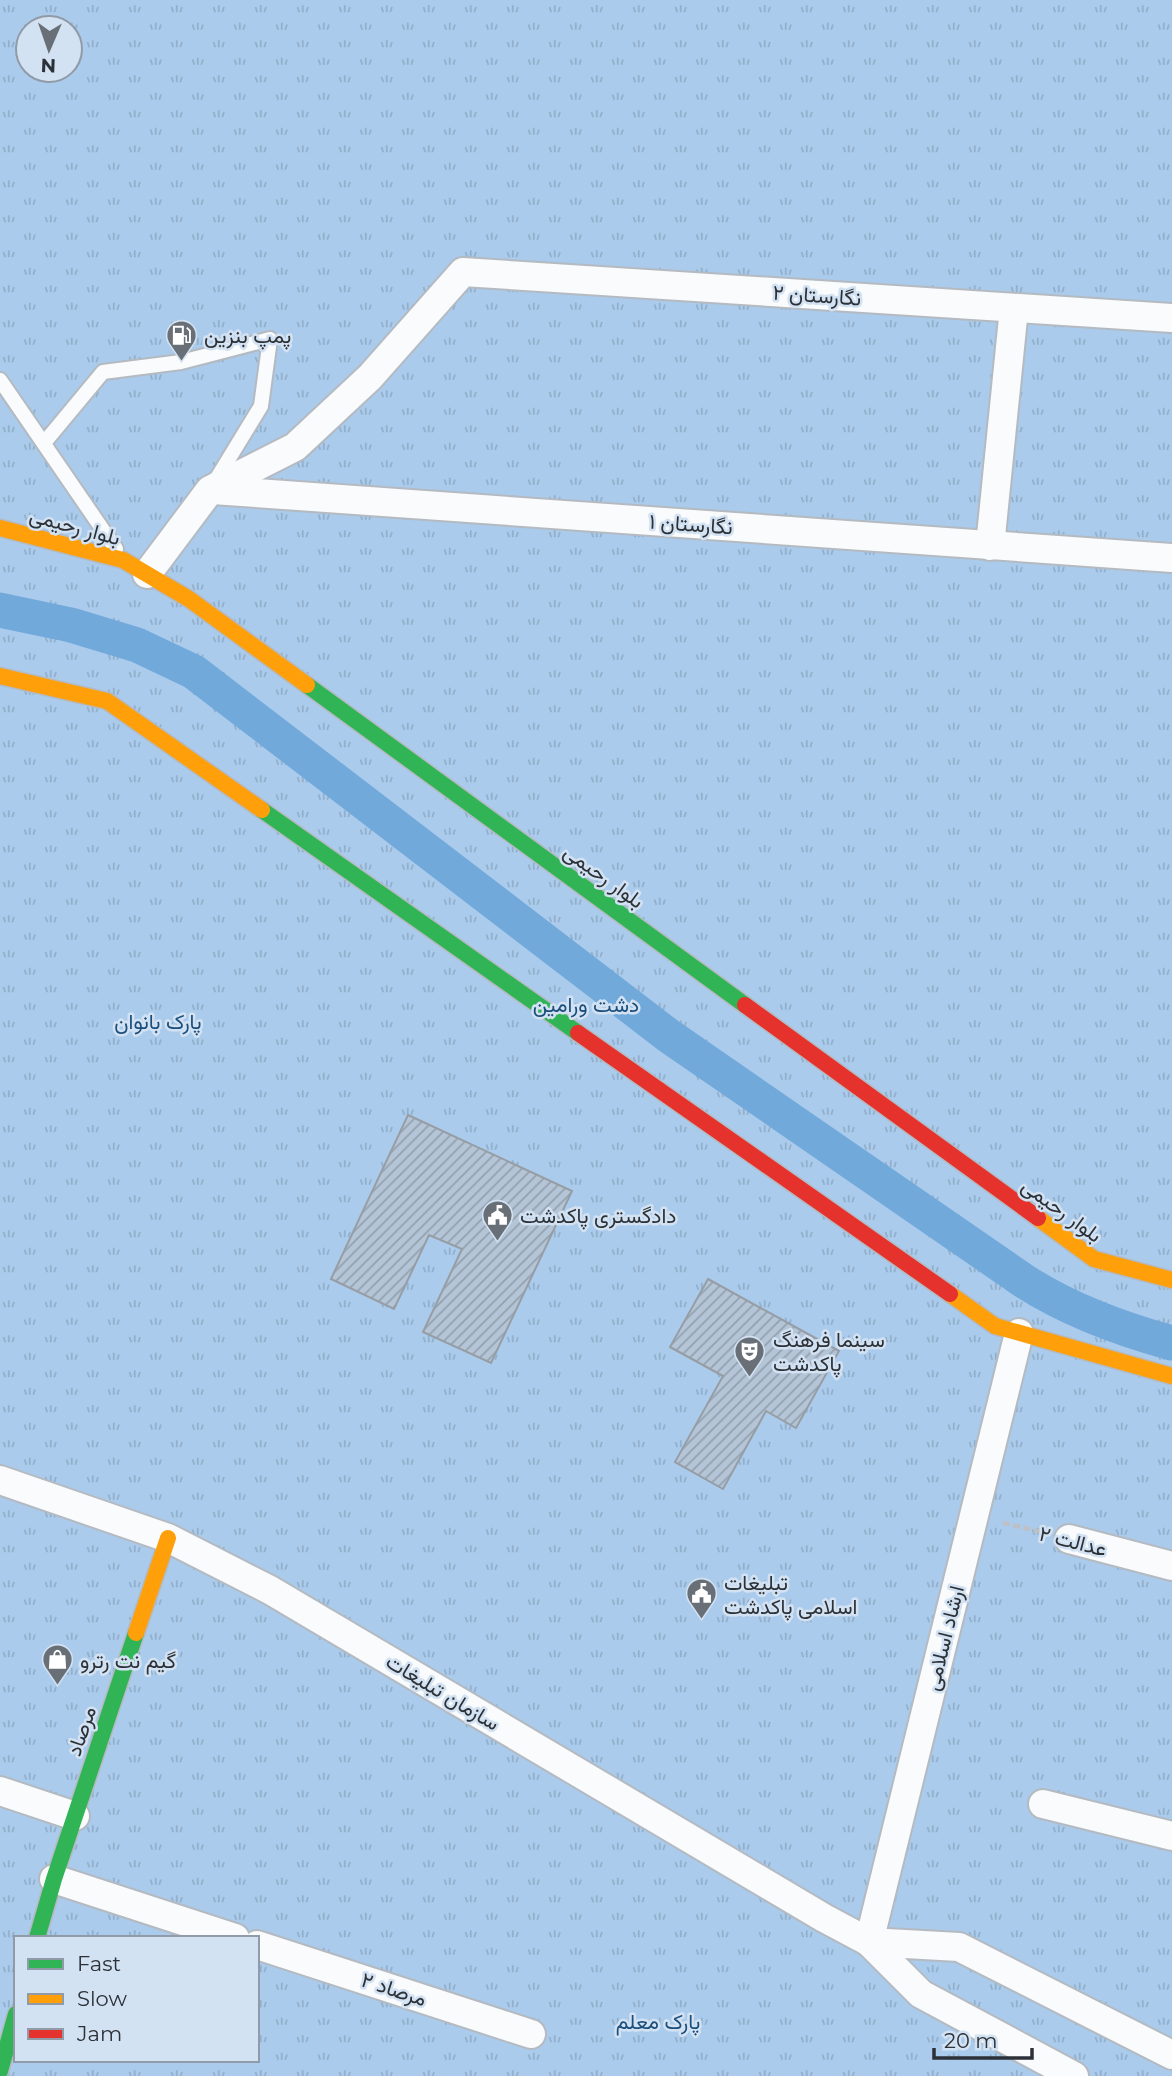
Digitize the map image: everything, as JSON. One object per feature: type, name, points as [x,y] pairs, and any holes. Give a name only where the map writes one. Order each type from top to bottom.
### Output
[{"type":"main road","name":"بلوار رحیمی","points":[[0,528],[135,567],[189,599],[1094,1259],[1172,1280]]},
{"type":"main road","points":[[0,676],[107,701],[995,1326],[1172,1376]]},
{"type":"main road","name":"مرصاد","points":[[38,1936],[54,1879],[168,1538]]},
{"type":"main road","points":[[1,2066],[14,2021]]},
{"type":"street","name":"نگارستان ۲","points":[[210,490],[295,447],[370,377],[463,272],[1172,318]]},
{"type":"street","points":[[990,546],[1014,308]]},
{"type":"street","points":[[135,567],[210,490]]},
{"type":"street","name":"نگارستان ۱","points":[[210,490],[1172,558]]},
{"type":"street","name":"ارشاد اسلامی","points":[[869,1942],[1020,1333]]},
{"type":"street","name":"سازمان تبلیغات","points":[[0,1480],[168,1538],[270,1590],[812,1911],[869,1942],[921,1994],[1074,2076]]},
{"type":"street","name":"عدالت ۲","points":[[1069,1539],[1172,1566]]},
{"type":"street","points":[[0,1791],[75,1816]]},
{"type":"street","points":[[1043,1804],[1172,1836]]},
{"type":"street","points":[[54,1879],[229,1936]]},
{"type":"street","name":"سازمان تبلیغات","points":[[869,1942],[960,1947],[1172,2054]]},
{"type":"street","name":"مرصاد ۲","points":[[259,1946],[531,2034]]},
{"type":"lane","points":[[44,443],[103,372],[181,362],[270,339],[261,406],[210,490]]},
{"type":"lane","points":[[0,380],[135,567]]},
{"type":"path","name":"عدالت ۲","points":[[975,1516],[1069,1539]]},
{"type":"green space","name":"دشت ورامین","points":[[0,0],[1172,0],[1172,2076],[0,2076]]},
{"type":"building","name":"دادگستری پاکدشت","points":[[408,1115],[572,1191],[491,1363],[423,1332],[462,1249],[429,1235],[394,1309],[331,1279]]},
{"type":"building","points":[[708,1279],[839,1351],[796,1428],[766,1411],[723,1489],[675,1462],[723,1376],[670,1347]]},
{"type":"waterway","points":[[0,610],[71,625],[137,645],[194,672],[669,1036],[1024,1281],[1096,1318],[1172,1343]]},
{"type":"traffic: fast","points":[[307,685],[745,1005]]},
{"type":"traffic: fast","points":[[262,810],[578,1033]]},
{"type":"traffic: fast","points":[[38,1936],[136,1633]]},
{"type":"traffic: fast","points":[[0,2071],[14,2021]]},
{"type":"traffic: slow","points":[[0,528],[123,560],[189,599],[307,685]]},
{"type":"traffic: slow","points":[[0,676],[107,701],[262,810]]},
{"type":"traffic: slow","points":[[1038,1218],[1094,1259],[1172,1280]]},
{"type":"traffic: slow","points":[[950,1294],[995,1326],[1172,1376]]},
{"type":"traffic: slow","points":[[136,1633],[168,1538]]},
{"type":"traffic: jam","points":[[745,1005],[1038,1218]]},
{"type":"traffic: jam","points":[[578,1033],[950,1294]]},
{"type":"place","name":"پمپ بنزین","points":[[181,362]]},
{"type":"place","name":"دادگستری پاکدشت","points":[[497,1242]]},
{"type":"place","name":"سینما فرهنگ پاکدشت","points":[[750,1378]]},
{"type":"place","name":"تبلیغات اسلامی پاکدشت","points":[[701,1621]]},
{"type":"place","name":"گیم نت رترو","points":[[57,1687]]},
{"type":"park label","name":"پارک بانوان","points":[[158,1021]]},
{"type":"park label","name":"پارک معلم","points":[[658,2021]]}]
